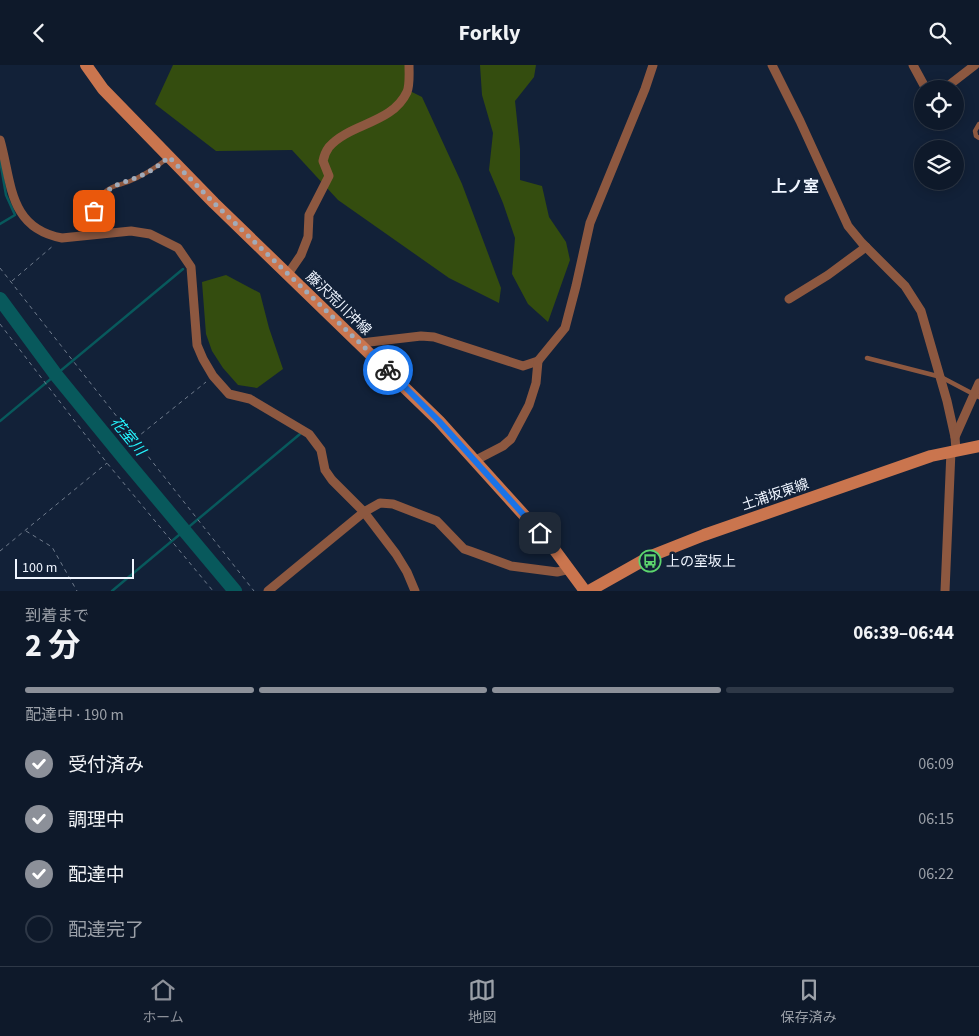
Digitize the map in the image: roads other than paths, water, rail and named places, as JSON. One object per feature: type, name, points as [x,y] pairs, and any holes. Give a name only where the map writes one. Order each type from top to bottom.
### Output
[{"type":"main road","name":"藤沢荒川沖線","points":[[86,65],[103,89],[169,157],[361,343],[476,460],[570,569],[585,591]]},
{"type":"main road","name":"土浦坂東線","points":[[589,591],[651,556],[704,535],[924,458],[953,450],[979,446]]},
{"type":"street","points":[[288,274],[301,255],[308,237],[310,215],[329,175],[322,161],[328,148],[341,136],[378,119],[401,101],[408,90],[409,65]]},
{"type":"street","points":[[361,343],[421,336],[434,337],[523,367],[538,361],[565,328],[590,223],[646,89],[653,65]]},
{"type":"street","points":[[772,65],[848,225],[866,247],[905,286],[921,311],[941,377],[955,437]]},
{"type":"street","points":[[913,65],[921,80]]},
{"type":"street","points":[[956,80],[975,65]]},
{"type":"street","points":[[0,140],[15,202],[27,220],[52,236],[62,238],[83,237],[131,231],[150,234],[178,248],[191,267],[197,345],[213,376],[228,395],[250,399],[309,434],[321,450],[325,470],[332,480],[364,512],[396,554],[407,572],[415,591]]},
{"type":"street","points":[[789,299],[828,275],[866,247]]},
{"type":"street","points":[[476,460],[498,449],[511,439],[530,405],[536,383],[538,361]]},
{"type":"street","points":[[945,591],[955,437],[977,396],[979,383]]},
{"type":"street","points":[[268,591],[364,512],[373,505],[380,503],[393,503],[437,521],[464,549],[511,566],[556,572],[570,569]]},
{"type":"lane","points":[[979,125],[975,131],[976,136],[979,138]]},
{"type":"lane","points":[[83,237],[99,199],[106,191],[113,186],[150,171],[169,157]]},
{"type":"lane","points":[[867,358],[941,377],[977,396]]},
{"type":"waterway","points":[[0,160],[6,195],[15,215],[0,224]]},
{"type":"waterway","points":[[0,421],[183,269]]},
{"type":"waterway","name":"花室川","points":[[0,299],[56,375],[235,591]]},
{"type":"waterway","points":[[112,591],[300,434]]},
{"type":"place","name":"上の室坂上","points":[[650,561]]},
{"type":"district","name":"上ノ室","points":[[795,186]]}]
